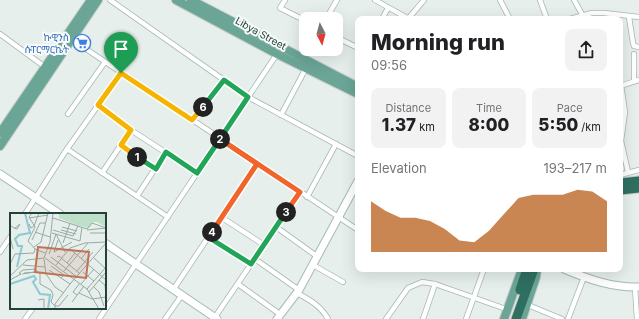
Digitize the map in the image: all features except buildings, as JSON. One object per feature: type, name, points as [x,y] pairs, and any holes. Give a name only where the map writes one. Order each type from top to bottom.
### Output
[{"type":"highway","points":[[623,188],[639,181]]},
{"type":"highway","points":[[623,189],[639,188]]},
{"type":"highway","points":[[510,319],[526,272]]},
{"type":"highway","points":[[516,319],[533,272]]},
{"type":"main road","points":[[0,146],[69,38],[91,0]]},
{"type":"main road","points":[[0,133],[45,67],[98,0]]},
{"type":"main road","name":"Libya Street","points":[[176,0],[277,54],[355,86]]},
{"type":"main road","name":"Libya Street","points":[[191,0],[355,92]]},
{"type":"main road","points":[[504,319],[506,309],[521,272]]},
{"type":"main road","points":[[522,319],[528,306],[537,272]]},
{"type":"street","points":[[110,0],[248,97],[355,154]]},
{"type":"street","points":[[285,0],[280,8],[299,18]]},
{"type":"street","points":[[330,12],[337,0]]},
{"type":"street","points":[[375,0],[403,16]]},
{"type":"street","points":[[411,16],[424,0]]},
{"type":"street","points":[[500,0],[508,16]]},
{"type":"street","points":[[540,0],[546,16]]},
{"type":"street","points":[[574,0],[583,16],[592,13],[623,16]]},
{"type":"street","points":[[384,16],[388,8]]},
{"type":"street","points":[[623,16],[639,17]]},
{"type":"street","points":[[629,17],[634,46],[639,47]]},
{"type":"street","points":[[0,34],[45,67]]},
{"type":"street","points":[[69,38],[355,228]]},
{"type":"street","points":[[343,40],[355,46]]},
{"type":"street","points":[[106,309],[277,54]]},
{"type":"street","points":[[634,54],[634,81]]},
{"type":"street","points":[[281,115],[306,56]]},
{"type":"street","points":[[68,114],[105,62]]},
{"type":"street","points":[[26,213],[67,149],[121,73]]},
{"type":"street","points":[[192,120],[224,80]]},
{"type":"street","points":[[623,84],[639,80]]},
{"type":"street","points":[[623,98],[625,112],[623,126]]},
{"type":"street","points":[[98,105],[131,130],[197,173]]},
{"type":"street","points":[[102,173],[131,130]]},
{"type":"street","points":[[307,197],[336,144]]},
{"type":"street","points":[[121,145],[156,169]]},
{"type":"street","points":[[67,149],[168,217]]},
{"type":"street","points":[[623,150],[628,172]]},
{"type":"street","points":[[137,196],[166,152]]},
{"type":"street","points":[[173,290],[257,164]]},
{"type":"street","points":[[623,174],[639,170]]},
{"type":"street","points":[[0,174],[59,213]]},
{"type":"street","points":[[238,284],[279,317],[298,292],[355,187]]},
{"type":"street","points":[[106,245],[216,318],[300,192]]},
{"type":"street","points":[[221,218],[264,245]]},
{"type":"street","points":[[276,227],[318,256]]},
{"type":"street","points":[[0,252],[10,237]]},
{"type":"street","points":[[208,237],[251,264]]},
{"type":"street","points":[[255,259],[298,292],[316,303],[324,311],[328,319]]},
{"type":"street","points":[[313,265],[343,282]]},
{"type":"street","points":[[466,319],[483,272]]},
{"type":"street","points":[[578,272],[602,283],[637,287],[637,319]]},
{"type":"street","points":[[568,319],[584,276]]},
{"type":"street","points":[[386,319],[408,288],[415,283],[422,282],[435,284],[506,309]]},
{"type":"street","points":[[423,319],[435,284]]},
{"type":"street","points":[[165,319],[182,295]]},
{"type":"street","points":[[528,306],[562,319]]},
{"type":"street","points":[[25,319],[31,309]]},
{"type":"street","points":[[99,319],[106,309]]},
{"type":"place","name":"ኩዊንስ ሱፐርማርኬት","points":[[82,43]]},
{"type":"route","points":[[121,73],[98,105],[131,130],[121,145],[156,169],[166,152],[197,173],[220,139],[300,192],[251,264],[208,237],[257,164],[220,139],[248,97],[224,80],[192,120],[121,73]]}]
